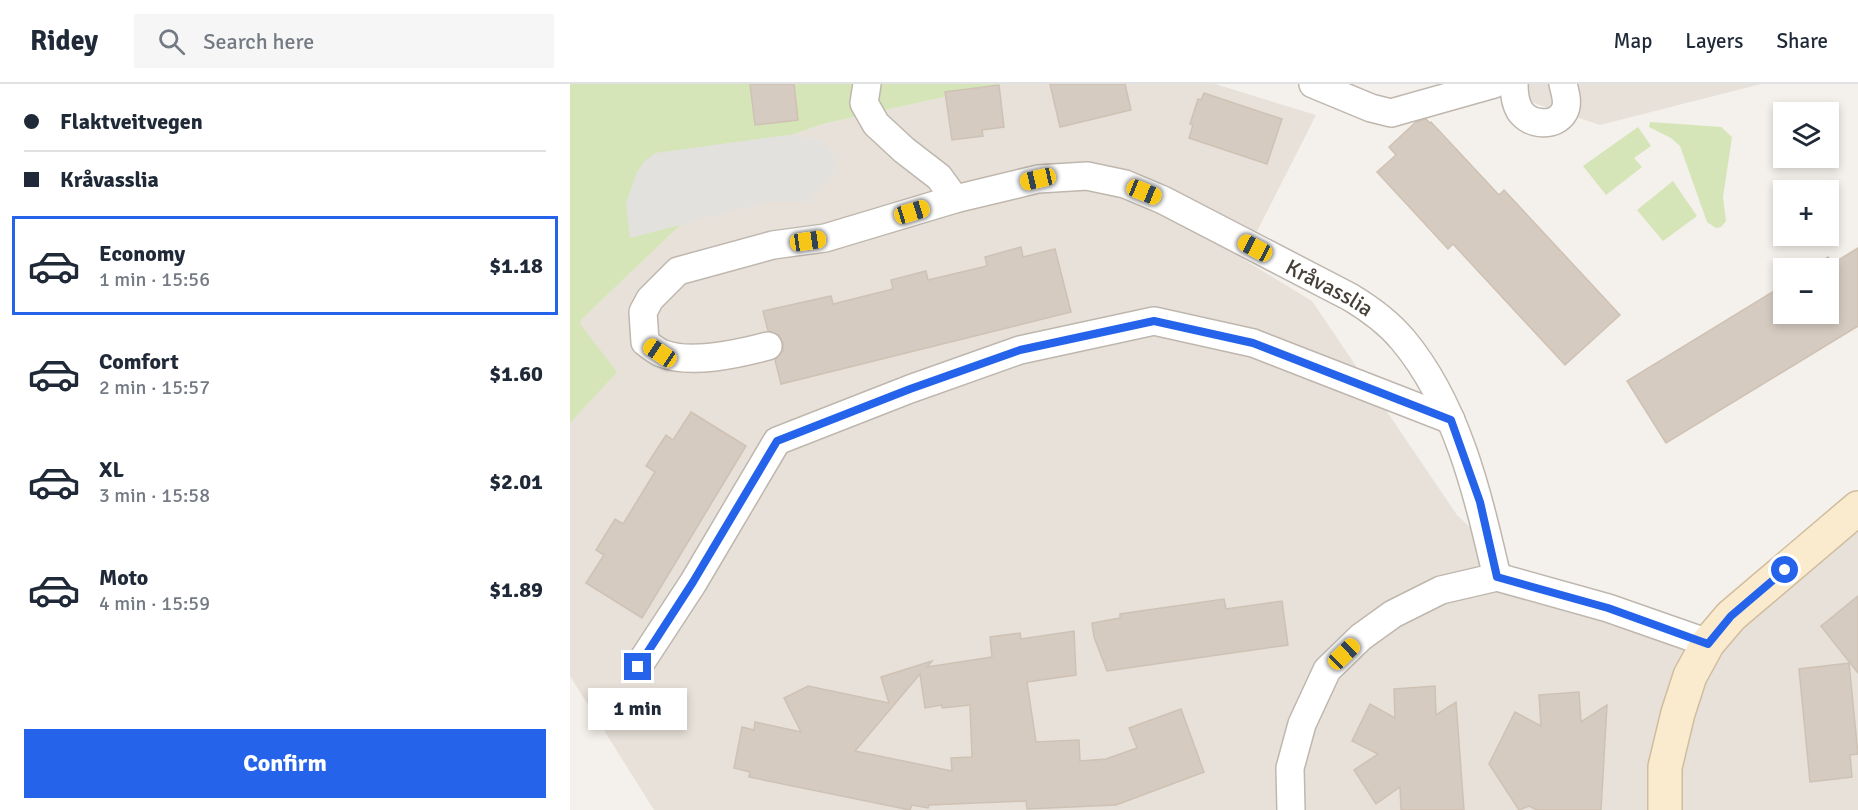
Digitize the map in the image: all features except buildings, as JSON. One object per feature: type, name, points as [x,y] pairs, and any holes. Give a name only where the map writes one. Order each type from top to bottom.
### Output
[{"type":"main road","points":[[1665,810],[1665,768],[1678,714],[1690,676],[1708,644],[1731,616],[1858,508]]},
{"type":"street","points":[[867,84],[864,103],[876,124],[904,150],[939,177],[956,199]]},
{"type":"street","points":[[1313,84],[1371,108],[1391,113],[1494,84]]},
{"type":"street","points":[[1514,84],[1516,101],[1521,113],[1527,118],[1544,124],[1554,122],[1565,111],[1567,98],[1563,84]]},
{"type":"street","name":"Kråvasslia","points":[[768,346],[718,356],[684,358],[660,353],[645,342],[643,312],[650,299],[678,271],[773,245],[825,238],[956,199],[1038,179],[1087,176],[1125,184],[1163,200],[1350,297],[1376,313],[1403,340],[1428,376],[1451,420],[1480,502],[1497,577]]},
{"type":"street","points":[[638,667],[693,582],[777,441],[910,389],[1020,350],[1154,321],[1253,343],[1451,420]]},
{"type":"street","points":[[1292,810],[1290,768],[1302,724],[1327,670],[1361,637],[1393,614],[1441,590],[1497,577],[1608,608],[1708,644]]},
{"type":"shaded area","points":[[1002,84],[1215,84],[1316,115],[1243,259],[1312,301],[1457,515],[1545,599],[1702,649],[1858,494],[1858,810],[654,810],[570,676],[570,340],[581,320],[765,144],[823,124]]},
{"type":"shaded area","points":[[1500,84],[1761,84],[1600,125],[1504,93]]},
{"type":"shaded area","points":[[788,135],[819,140],[833,154],[838,167],[807,202],[768,202],[630,238],[626,203],[637,172],[655,153]]},
{"type":"green space","points":[[570,84],[1002,84],[823,124],[765,144],[581,320],[580,324],[617,372],[570,423]]},
{"type":"green space","points":[[1650,122],[1721,127],[1732,137],[1723,197],[1726,221],[1721,227],[1716,228],[1707,222],[1680,146],[1671,138],[1649,127]]},
{"type":"green space","points":[[1638,127],[1651,146],[1634,158],[1642,167],[1606,195],[1583,166]]},
{"type":"green space","points":[[1673,181],[1697,216],[1663,241],[1637,210]]},
{"type":"route","points":[[638,667],[693,582],[777,441],[910,389],[1020,350],[1154,321],[1253,343],[1451,420],[1480,502],[1497,577],[1608,608],[1708,644],[1731,616],[1785,570]]}]
